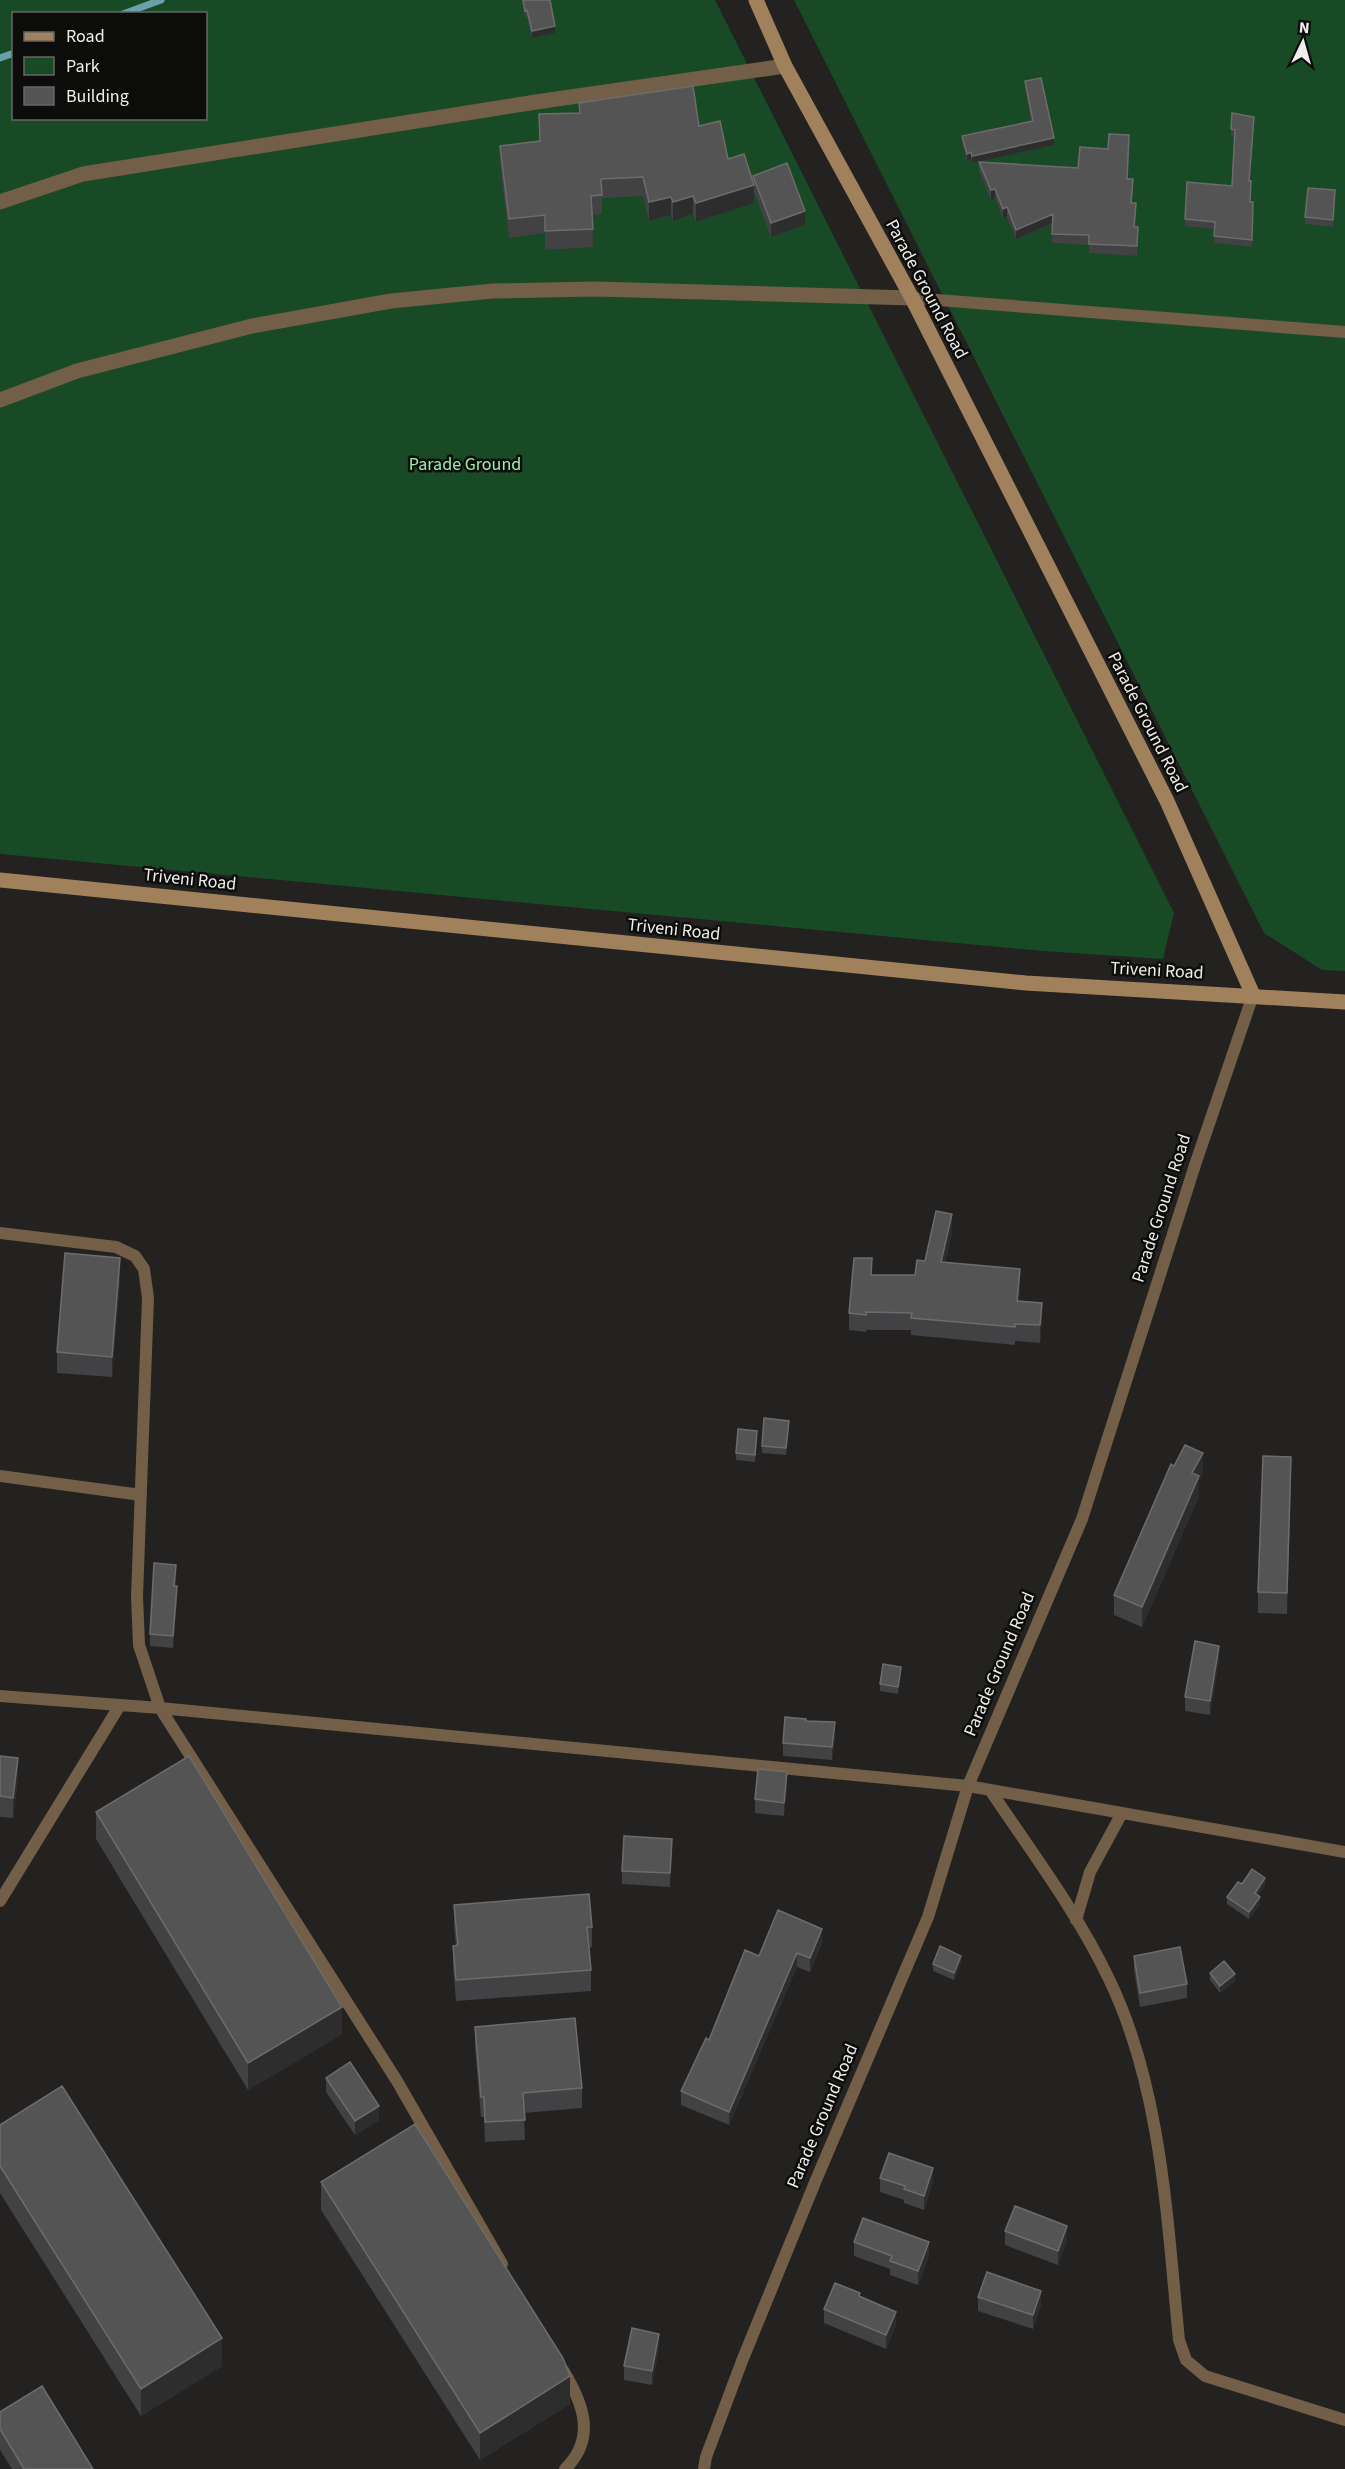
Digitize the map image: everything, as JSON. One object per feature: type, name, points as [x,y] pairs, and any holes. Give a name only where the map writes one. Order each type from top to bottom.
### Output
[{"type":"main road","name":"Parade Ground Road","points":[[756,0],[785,66],[912,298],[1167,801],[1253,995]]},
{"type":"main road","name":"Triveni Road","points":[[0,880],[1026,983],[1345,1002]]},
{"type":"street","points":[[0,202],[83,174],[536,102],[785,66]]},
{"type":"street","points":[[0,400],[77,371],[252,326],[391,301],[493,291],[596,289],[912,298]]},
{"type":"lane","points":[[912,298],[1345,332]]},
{"type":"lane","name":"Parade Ground Road","points":[[704,2469],[706,2457],[742,2361],[928,1917],[968,1786],[1082,1520],[1195,1165],[1253,995]]},
{"type":"lane","points":[[0,1233],[116,1247],[135,1256],[144,1269],[148,1298],[137,1596],[139,1645],[160,1708],[397,2081],[510,2277]]},
{"type":"lane","points":[[0,1476],[141,1495]]},
{"type":"lane","points":[[0,1696],[160,1708],[968,1786],[1345,1852]]},
{"type":"lane","points":[[0,1901],[120,1705]]},
{"type":"lane","points":[[990,1790],[1076,1920],[1109,1979],[1137,2051],[1162,2169],[1179,2340],[1186,2360],[1205,2376],[1345,2420]]},
{"type":"lane","points":[[1076,1920],[1090,1872],[1122,1813]]},
{"type":"lane","points":[[558,2360],[570,2381],[585,2418],[583,2442],[565,2469]]},
{"type":"green space","name":"Parade Ground","points":[[0,0],[715,0],[1174,913],[1163,959],[1043,951],[0,854]]},
{"type":"green space","points":[[794,0],[1345,0],[1345,971],[1322,970],[1264,933]]},
{"type":"building","points":[[523,0],[550,0],[555,26],[532,31]]},
{"type":"building","points":[[1041,78],[1054,138],[972,156],[971,152],[967,154],[962,136],[1033,121],[1025,81]]},
{"type":"building","points":[[693,86],[699,126],[720,121],[728,159],[744,154],[754,185],[696,203],[693,196],[673,202],[671,197],[649,202],[643,177],[601,179],[602,195],[591,196],[593,229],[545,231],[545,215],[509,219],[500,146],[540,141],[539,114],[580,113],[579,103]]},
{"type":"building","points":[[1232,113],[1254,117],[1249,181],[1251,181],[1250,202],[1253,202],[1252,240],[1214,236],[1215,222],[1185,219],[1187,182],[1232,186],[1235,130],[1231,129]]},
{"type":"building","points":[[1109,134],[1129,135],[1127,179],[1133,179],[1131,203],[1136,203],[1134,227],[1138,227],[1137,246],[1089,244],[1089,235],[1052,234],[1053,214],[1016,230],[1007,207],[1003,209],[995,189],[991,190],[979,162],[1078,168],[1080,147],[1108,149]]},
{"type":"building","points":[[787,163],[805,211],[771,223],[753,176]]},
{"type":"building","points":[[1308,188],[1335,190],[1333,220],[1305,217]]},
{"type":"building","points":[[936,1211],[952,1214],[941,1262],[1020,1269],[1017,1301],[1042,1303],[1040,1325],[1015,1324],[1015,1327],[911,1318],[912,1313],[866,1312],[866,1315],[849,1313],[854,1258],[872,1258],[871,1275],[915,1275],[917,1260],[925,1261]]},
{"type":"building","points":[[65,1253],[120,1258],[112,1357],[57,1352]]},
{"type":"building","points":[[764,1418],[789,1421],[786,1448],[762,1446]]},
{"type":"building","points":[[738,1429],[757,1431],[755,1455],[736,1453]]},
{"type":"building","points":[[1185,1445],[1203,1453],[1192,1473],[1199,1476],[1142,1607],[1114,1595],[1171,1464],[1174,1466]]},
{"type":"building","points":[[1263,1456],[1291,1457],[1287,1593],[1258,1592]]},
{"type":"building","points":[[154,1563],[176,1565],[174,1586],[177,1586],[173,1636],[150,1634]]},
{"type":"building","points":[[1195,1641],[1219,1646],[1210,1701],[1185,1697]]},
{"type":"building","points":[[883,1664],[901,1667],[898,1687],[880,1684]]},
{"type":"building","points":[[785,1717],[806,1719],[806,1721],[835,1722],[832,1747],[783,1743]]},
{"type":"building","points":[[0,1756],[18,1758],[13,1798],[0,1796]]},
{"type":"building","points":[[189,1756],[342,2007],[248,2063],[96,1812]]},
{"type":"building","points":[[758,1769],[787,1772],[784,1803],[755,1799]]},
{"type":"building","points":[[624,1836],[672,1839],[670,1873],[622,1871]]},
{"type":"building","points":[[1252,1869],[1265,1878],[1255,1893],[1260,1897],[1249,1912],[1227,1897],[1238,1882],[1242,1884]]},
{"type":"building","points":[[589,1894],[592,1927],[587,1927],[591,1970],[456,1980],[453,1946],[458,1945],[454,1905]]},
{"type":"building","points":[[778,1910],[822,1929],[810,1958],[797,1953],[729,2112],[681,2091],[706,2038],[709,2040],[745,1950],[759,1956]]},
{"type":"building","points":[[940,1946],[961,1956],[954,1973],[933,1964]]},
{"type":"building","points":[[1180,1947],[1187,1984],[1140,1993],[1134,1956]]},
{"type":"building","points":[[1224,1961],[1235,1974],[1220,1986],[1210,1973]]},
{"type":"building","points":[[575,2018],[582,2088],[523,2093],[525,2120],[485,2122],[475,2027]]},
{"type":"building","points":[[350,2062],[379,2106],[355,2121],[326,2078]]},
{"type":"building","points":[[62,2086],[222,2338],[141,2389],[0,2166],[0,2125]]},
{"type":"building","points":[[415,2124],[563,2358],[570,2376],[480,2433],[321,2182]]},
{"type":"building","points":[[889,2153],[933,2168],[924,2196],[904,2189],[905,2186],[880,2178]]},
{"type":"building","points":[[1015,2206],[1067,2226],[1058,2251],[1005,2231]]},
{"type":"building","points":[[863,2218],[929,2242],[918,2271],[890,2261],[892,2256],[854,2242]]},
{"type":"building","points":[[987,2272],[1041,2291],[1033,2315],[978,2297]]},
{"type":"building","points":[[835,2283],[896,2312],[886,2335],[824,2309]]},
{"type":"building","points":[[632,2328],[659,2334],[652,2371],[624,2366]]},
{"type":"building","points":[[42,2386],[93,2469],[24,2469],[0,2429],[0,2412]]},
{"type":"waterway","points":[[128,12],[161,0]]},
{"type":"waterway","points":[[0,58],[12,54]]}]
